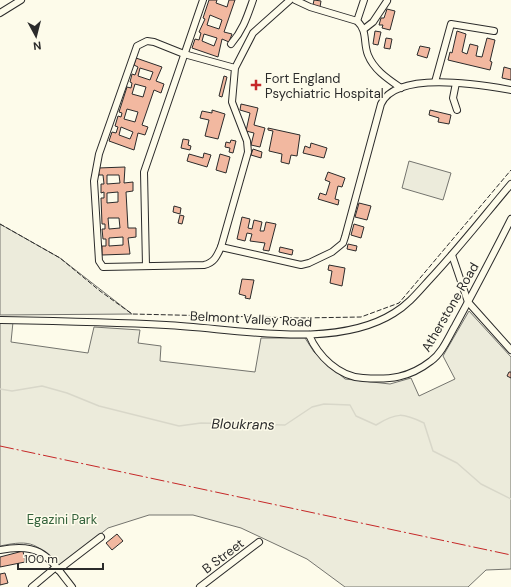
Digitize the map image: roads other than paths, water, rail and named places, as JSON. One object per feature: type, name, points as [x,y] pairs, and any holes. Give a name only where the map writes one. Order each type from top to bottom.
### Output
[{"type":"street","points":[[0,13],[21,0]]},
{"type":"street","points":[[146,266],[144,172],[204,0]]},
{"type":"street","points":[[231,44],[244,25],[253,0]]},
{"type":"street","points":[[235,68],[184,54],[154,42],[147,41],[137,46],[94,171],[100,265],[108,268],[209,264],[216,258],[221,247],[248,152],[247,141],[232,102],[235,68],[252,33],[290,0]]},
{"type":"street","points":[[295,0],[310,7],[357,21],[364,29],[366,48],[370,60],[382,74],[401,88]]},
{"type":"street","points":[[357,21],[364,0]]},
{"type":"street","points":[[364,29],[373,22],[386,1]]},
{"type":"street","points":[[435,82],[451,24],[494,31]]},
{"type":"street","points":[[221,247],[301,265],[309,263],[338,248],[343,243],[348,230],[381,104],[389,93],[401,88],[435,82],[456,83],[511,90]]},
{"type":"street","points":[[456,83],[453,98],[457,110]]},
{"type":"street","name":"Belmont Valley Road","points":[[0,320],[167,325],[271,334],[310,335],[358,328],[381,321],[408,304],[452,256],[511,184]]},
{"type":"street","name":"Atherstone Road","points":[[310,335],[317,350],[326,360],[346,374],[361,378],[393,379],[414,371],[431,361],[438,354],[468,302],[511,219]]},
{"type":"street","points":[[452,256],[468,302],[511,350]]},
{"type":"street","points":[[32,587],[101,537]]},
{"type":"street","name":"B Street","points":[[200,587],[259,542]]},
{"type":"street","points":[[0,550],[15,547],[38,550],[48,558],[72,587]]},
{"type":"waterway","name":"Bloukrans","points":[[0,389],[12,391],[42,386],[67,393],[99,406],[179,426],[201,423],[285,425],[312,407],[324,404],[350,405],[356,416],[376,425],[395,416],[400,415],[411,417],[424,423],[433,451],[457,463],[481,484],[511,499]]},
{"type":"place","name":"Fort England Psychiatric Hospital","points":[[256,85]]},
{"type":"park label","name":"Egazini Park","points":[[62,519]]}]
